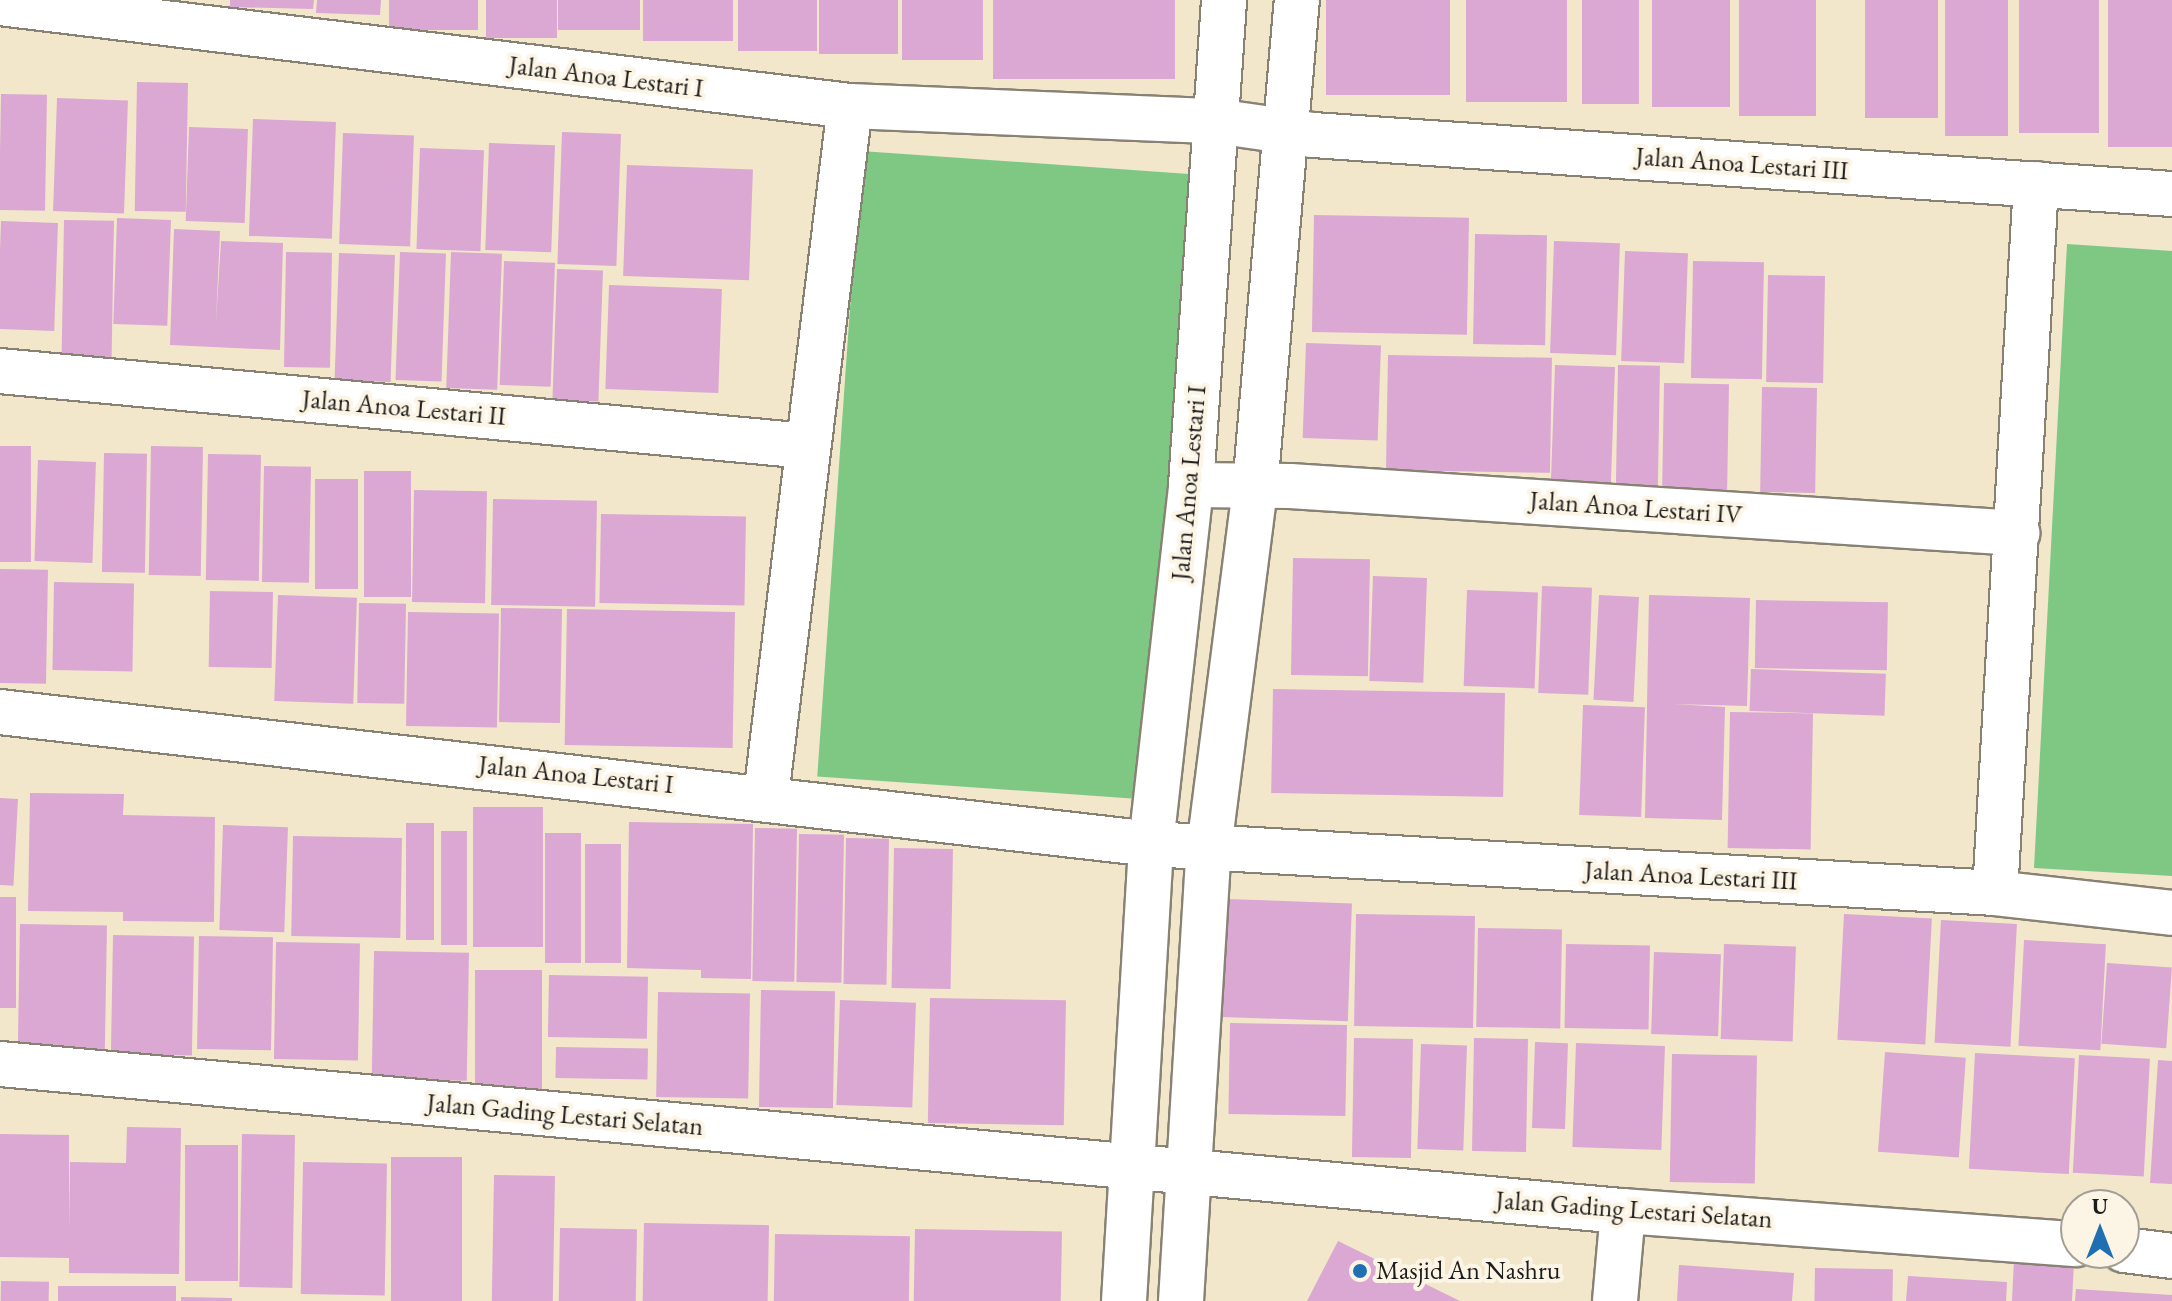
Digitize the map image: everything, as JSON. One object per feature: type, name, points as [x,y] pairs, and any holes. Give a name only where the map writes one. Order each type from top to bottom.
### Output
[{"type":"street","points":[[1215,121],[1224,0]]},
{"type":"street","points":[[1181,1301],[1192,1172],[1209,848],[1299,132],[1297,0]]},
{"type":"street","name":"Jalan Anoa Lestari I","points":[[0,3],[850,106],[1215,121],[1299,132]]},
{"type":"street","points":[[766,796],[850,106]]},
{"type":"street","name":"Jalan Anoa Lestari I","points":[[1151,844],[1191,485],[1215,121]]},
{"type":"street","name":"Jalan Anoa Lestari III","points":[[1299,132],[2172,194]]},
{"type":"street","points":[[1995,893],[2036,184]]},
{"type":"street","name":"Jalan Anoa Lestari II","points":[[0,371],[807,446]]},
{"type":"street","name":"Jalan Anoa Lestari IV","points":[[1191,485],[1290,486],[2017,533]]},
{"type":"street","name":"Jalan Anoa Lestari I","points":[[0,712],[766,796],[1151,844],[1209,848]]},
{"type":"street","points":[[1124,1301],[1151,844]]},
{"type":"street","name":"Jalan Anoa Lestari III","points":[[1209,848],[1995,893],[2172,913]]},
{"type":"street","name":"Jalan Gading Lestari Selatan","points":[[0,1064],[1623,1211],[2060,1243]]},
{"type":"street","points":[[1615,1301],[1623,1211]]},
{"type":"street","points":[[2140,1252],[2172,1256]]},
{"type":"green space","points":[[861,151],[1210,175],[1166,801],[817,776]]},
{"type":"green space","points":[[2067,244],[2172,251],[2172,876],[2034,868]]},
{"type":"building","points":[[230,0],[314,0],[313,9],[230,7]]},
{"type":"building","points":[[317,0],[381,0],[380,15],[316,13]]},
{"type":"building","points":[[389,0],[478,0],[478,30],[389,30]]},
{"type":"building","points":[[486,0],[557,0],[557,38],[486,38]]},
{"type":"building","points":[[558,0],[640,0],[640,30],[558,30]]},
{"type":"building","points":[[643,0],[733,0],[733,41],[643,41]]},
{"type":"building","points":[[738,0],[817,0],[817,51],[738,51]]},
{"type":"building","points":[[819,0],[898,0],[898,54],[819,54]]},
{"type":"building","points":[[902,0],[983,0],[983,60],[902,60]]},
{"type":"building","points":[[993,0],[1175,0],[1175,79],[993,79]]},
{"type":"building","points":[[1326,0],[1450,0],[1450,95],[1326,95]]},
{"type":"building","points":[[1466,0],[1567,0],[1567,102],[1466,102]]},
{"type":"building","points":[[1582,0],[1639,0],[1639,104],[1582,104]]},
{"type":"building","points":[[1652,0],[1730,0],[1730,107],[1652,107]]},
{"type":"building","points":[[1739,0],[1816,0],[1816,116],[1739,116]]},
{"type":"building","points":[[1865,0],[1938,0],[1938,118],[1865,118]]},
{"type":"building","points":[[1945,0],[2008,0],[2008,136],[1945,136]]},
{"type":"building","points":[[2019,0],[2099,0],[2099,133],[2019,133]]},
{"type":"building","points":[[2108,0],[2172,0],[2172,147],[2108,147]]},
{"type":"building","points":[[137,82],[188,83],[186,212],[135,211]]},
{"type":"building","points":[[1,94],[47,95],[45,211],[0,210]]},
{"type":"building","points":[[57,98],[128,100],[124,213],[53,211]]},
{"type":"building","points":[[253,119],[336,122],[332,239],[249,236]]},
{"type":"building","points":[[189,127],[248,129],[245,223],[186,221]]},
{"type":"building","points":[[562,132],[621,134],[616,266],[557,264]]},
{"type":"building","points":[[343,133],[414,135],[410,246],[339,244]]},
{"type":"building","points":[[489,143],[555,145],[551,252],[485,250]]},
{"type":"building","points":[[420,148],[484,150],[480,251],[416,249]]},
{"type":"building","points":[[627,165],[753,169],[749,280],[623,276]]},
{"type":"building","points":[[1314,215],[1469,218],[1467,335],[1312,332]]},
{"type":"building","points":[[117,218],[171,220],[167,326],[113,324]]},
{"type":"building","points":[[64,220],[114,221],[112,359],[62,358]]},
{"type":"building","points":[[1,221],[58,223],[54,331],[0,329]]},
{"type":"building","points":[[174,229],[220,231],[216,322],[221,241],[283,243],[280,350],[170,345]]},
{"type":"building","points":[[1475,234],[1547,235],[1545,345],[1473,344]]},
{"type":"building","points":[[1554,241],[1620,243],[1616,355],[1550,353]]},
{"type":"building","points":[[1625,251],[1688,253],[1684,363],[1621,361]]},
{"type":"building","points":[[286,252],[332,253],[330,368],[284,367]]},
{"type":"building","points":[[400,252],[446,254],[442,382],[396,380]]},
{"type":"building","points":[[451,252],[502,254],[497,390],[446,388]]},
{"type":"building","points":[[339,253],[395,255],[391,382],[335,380]]},
{"type":"building","points":[[504,261],[555,263],[551,387],[500,385]]},
{"type":"building","points":[[1693,261],[1764,262],[1762,379],[1691,378]]},
{"type":"building","points":[[557,269],[603,271],[598,402],[552,400]]},
{"type":"building","points":[[1768,275],[1825,276],[1823,383],[1766,382]]},
{"type":"building","points":[[609,285],[722,289],[718,393],[605,389]]},
{"type":"building","points":[[1306,343],[1381,346],[1378,441],[1303,438]]},
{"type":"building","points":[[1388,355],[1552,358],[1550,473],[1386,470]]},
{"type":"building","points":[[1555,365],[1615,367],[1611,489],[1551,487]]},
{"type":"building","points":[[1618,365],[1660,366],[1658,490],[1616,489]]},
{"type":"building","points":[[1664,383],[1729,384],[1727,490],[1662,489]]},
{"type":"building","points":[[1762,387],[1817,388],[1815,493],[1760,492]]},
{"type":"building","points":[[0,446],[31,446],[31,562],[0,562]]},
{"type":"building","points":[[151,446],[203,447],[201,576],[149,575]]},
{"type":"building","points":[[104,453],[147,454],[145,573],[102,572]]},
{"type":"building","points":[[208,454],[261,455],[259,581],[206,580]]},
{"type":"building","points":[[38,460],[96,462],[92,563],[34,561]]},
{"type":"building","points":[[264,466],[311,467],[309,583],[262,582]]},
{"type":"building","points":[[364,471],[411,471],[411,597],[364,597]]},
{"type":"building","points":[[315,479],[358,479],[358,589],[315,589]]},
{"type":"building","points":[[414,490],[487,491],[485,603],[412,602]]},
{"type":"building","points":[[493,499],[597,501],[595,607],[491,605]]},
{"type":"building","points":[[601,514],[746,517],[744,606],[599,603]]},
{"type":"building","points":[[1293,558],[1370,559],[1368,676],[1291,675]]},
{"type":"building","points":[[0,569],[48,570],[46,684],[0,683]]},
{"type":"building","points":[[1373,576],[1427,578],[1423,683],[1369,681]]},
{"type":"building","points":[[54,582],[134,583],[132,671],[52,670]]},
{"type":"building","points":[[1542,586],[1592,588],[1588,695],[1538,693]]},
{"type":"building","points":[[1467,590],[1538,592],[1535,688],[1464,686]]},
{"type":"building","points":[[210,591],[273,592],[272,668],[209,667]]},
{"type":"building","points":[[278,595],[357,598],[353,704],[274,701]]},
{"type":"building","points":[[1599,595],[1639,597],[1633,702],[1594,700]]},
{"type":"building","points":[[1649,595],[1750,598],[1747,706],[1673,704],[1725,707],[1722,820],[1645,818]]},
{"type":"building","points":[[1756,600],[1888,602],[1887,670],[1755,668]]},
{"type":"building","points":[[359,603],[406,604],[404,704],[357,703]]},
{"type":"building","points":[[501,608],[562,609],[560,723],[499,722]]},
{"type":"building","points":[[567,609],[735,612],[733,748],[565,745]]},
{"type":"building","points":[[408,612],[499,614],[497,728],[406,726]]},
{"type":"building","points":[[1751,669],[1886,674],[1884,716],[1750,711]]},
{"type":"building","points":[[1273,689],[1505,693],[1503,797],[1271,793]]},
{"type":"building","points":[[1583,705],[1645,707],[1641,817],[1579,815]]},
{"type":"building","points":[[1730,712],[1813,713],[1811,849],[1728,848]]},
{"type":"building","points":[[30,793],[124,794],[123,815],[215,817],[214,922],[123,921],[123,912],[28,911]]},
{"type":"building","points":[[0,798],[18,799],[13,886],[0,885]]},
{"type":"building","points":[[473,807],[543,807],[543,947],[473,947]]},
{"type":"building","points":[[629,822],[753,824],[751,979],[701,978],[701,970],[627,968]]},
{"type":"building","points":[[406,823],[434,823],[434,940],[406,940]]},
{"type":"building","points":[[223,825],[288,827],[284,932],[219,930]]},
{"type":"building","points":[[755,828],[797,829],[794,982],[752,981]]},
{"type":"building","points":[[441,831],[467,831],[467,945],[441,945]]},
{"type":"building","points":[[545,833],[581,833],[581,963],[545,963]]},
{"type":"building","points":[[799,834],[844,835],[841,983],[796,982]]},
{"type":"building","points":[[293,836],[402,838],[400,938],[291,936]]},
{"type":"building","points":[[846,838],[889,839],[886,985],[843,984]]},
{"type":"building","points":[[585,844],[621,844],[621,963],[585,963]]},
{"type":"building","points":[[894,848],[953,849],[951,989],[892,988]]},
{"type":"building","points":[[0,897],[16,897],[16,1008],[0,1008]]},
{"type":"building","points":[[1226,899],[1352,903],[1348,1021],[1222,1017]]},
{"type":"building","points":[[1356,914],[1475,916],[1473,1028],[1354,1026]]},
{"type":"building","points":[[1844,914],[1932,919],[1925,1044],[1837,1040]]},
{"type":"building","points":[[1941,920],[2017,924],[2010,1047],[1935,1043]]},
{"type":"building","points":[[20,924],[107,926],[105,1049],[18,1048]]},
{"type":"building","points":[[1478,928],[1562,929],[1560,1028],[1476,1027]]},
{"type":"building","points":[[113,935],[194,936],[192,1055],[111,1054]]},
{"type":"building","points":[[199,936],[273,937],[271,1050],[197,1049]]},
{"type":"building","points":[[2024,940],[2106,944],[2100,1050],[2018,1046]]},
{"type":"building","points":[[276,942],[360,943],[358,1060],[274,1059]]},
{"type":"building","points":[[1566,944],[1650,945],[1649,1029],[1565,1028]]},
{"type":"building","points":[[1724,944],[1796,947],[1793,1041],[1721,1039]]},
{"type":"building","points":[[374,951],[469,953],[467,1081],[372,1079]]},
{"type":"building","points":[[1654,952],[1721,954],[1718,1036],[1651,1034]]},
{"type":"building","points":[[2107,963],[2172,968],[2166,1048],[2101,1044]]},
{"type":"building","points":[[475,970],[542,970],[542,1089],[475,1089]]},
{"type":"building","points":[[549,975],[648,977],[647,1039],[548,1037]]},
{"type":"building","points":[[761,990],[835,991],[833,1108],[759,1107]]},
{"type":"building","points":[[658,992],[750,994],[748,1099],[656,1097]]},
{"type":"building","points":[[930,998],[1066,1000],[1064,1125],[928,1123]]},
{"type":"building","points":[[840,1000],[916,1003],[912,1108],[836,1105]]},
{"type":"building","points":[[1230,1023],[1347,1025],[1345,1116],[1228,1114]]},
{"type":"building","points":[[1354,1038],[1413,1039],[1411,1158],[1352,1157]]},
{"type":"building","points":[[1474,1038],[1528,1039],[1526,1152],[1472,1151]]},
{"type":"building","points":[[1535,1042],[1568,1043],[1565,1129],[1532,1128]]},
{"type":"building","points":[[1576,1043],[1665,1046],[1661,1150],[1572,1147]]},
{"type":"building","points":[[1421,1044],[1467,1046],[1463,1151],[1417,1149]]},
{"type":"building","points":[[556,1047],[648,1049],[647,1080],[555,1078]]},
{"type":"building","points":[[1885,1052],[1966,1058],[1959,1157],[1878,1152]]},
{"type":"building","points":[[1975,1053],[2075,1058],[2069,1174],[1969,1169]]},
{"type":"building","points":[[1672,1054],[1757,1055],[1755,1183],[1670,1182]]},
{"type":"building","points":[[2079,1055],[2150,1059],[2144,1177],[2073,1173]]},
{"type":"building","points":[[2158,1060],[2172,1061],[2172,1184],[2150,1183]]},
{"type":"building","points":[[127,1127],[181,1128],[179,1274],[69,1273],[69,1258],[0,1257],[0,1134],[69,1135],[69,1231],[70,1162],[126,1163]]},
{"type":"building","points":[[242,1134],[295,1135],[292,1288],[239,1287]]},
{"type":"building","points":[[185,1145],[238,1145],[238,1281],[185,1281]]},
{"type":"building","points":[[391,1157],[462,1157],[462,1301],[391,1301]]},
{"type":"building","points":[[303,1162],[387,1163],[385,1295],[301,1294]]},
{"type":"building","points":[[494,1175],[555,1176],[553,1301],[492,1301]]},
{"type":"building","points":[[644,1223],[769,1225],[768,1301],[643,1301]]},
{"type":"building","points":[[560,1228],[637,1229],[636,1301],[559,1301]]},
{"type":"building","points":[[915,1229],[1062,1232],[1061,1301],[914,1301]]},
{"type":"building","points":[[775,1234],[910,1236],[909,1301],[774,1301]]},
{"type":"building","name":"Masjid An Nashru","points":[[1338,1241],[1460,1301],[1307,1301]]},
{"type":"building","points":[[2014,1261],[2060,1263],[2060,1269],[2074,1269],[2072,1301],[2012,1301]]},
{"type":"building","points":[[1679,1265],[1794,1273],[1792,1301],[1677,1301]]},
{"type":"building","points":[[1815,1268],[1893,1269],[1892,1301],[1814,1301]]},
{"type":"building","points":[[1908,1276],[2007,1282],[2006,1301],[1906,1301]]},
{"type":"building","points":[[1,1281],[49,1282],[49,1301],[1,1301]]},
{"type":"building","points":[[58,1286],[176,1286],[176,1301],[58,1301]]},
{"type":"building","points":[[2076,1289],[2172,1295],[2172,1301],[2075,1301]]},
{"type":"building","points":[[181,1297],[232,1298],[232,1301],[181,1301]]},
{"type":"place","name":"Masjid An Nashru","points":[[1360,1271]]}]
